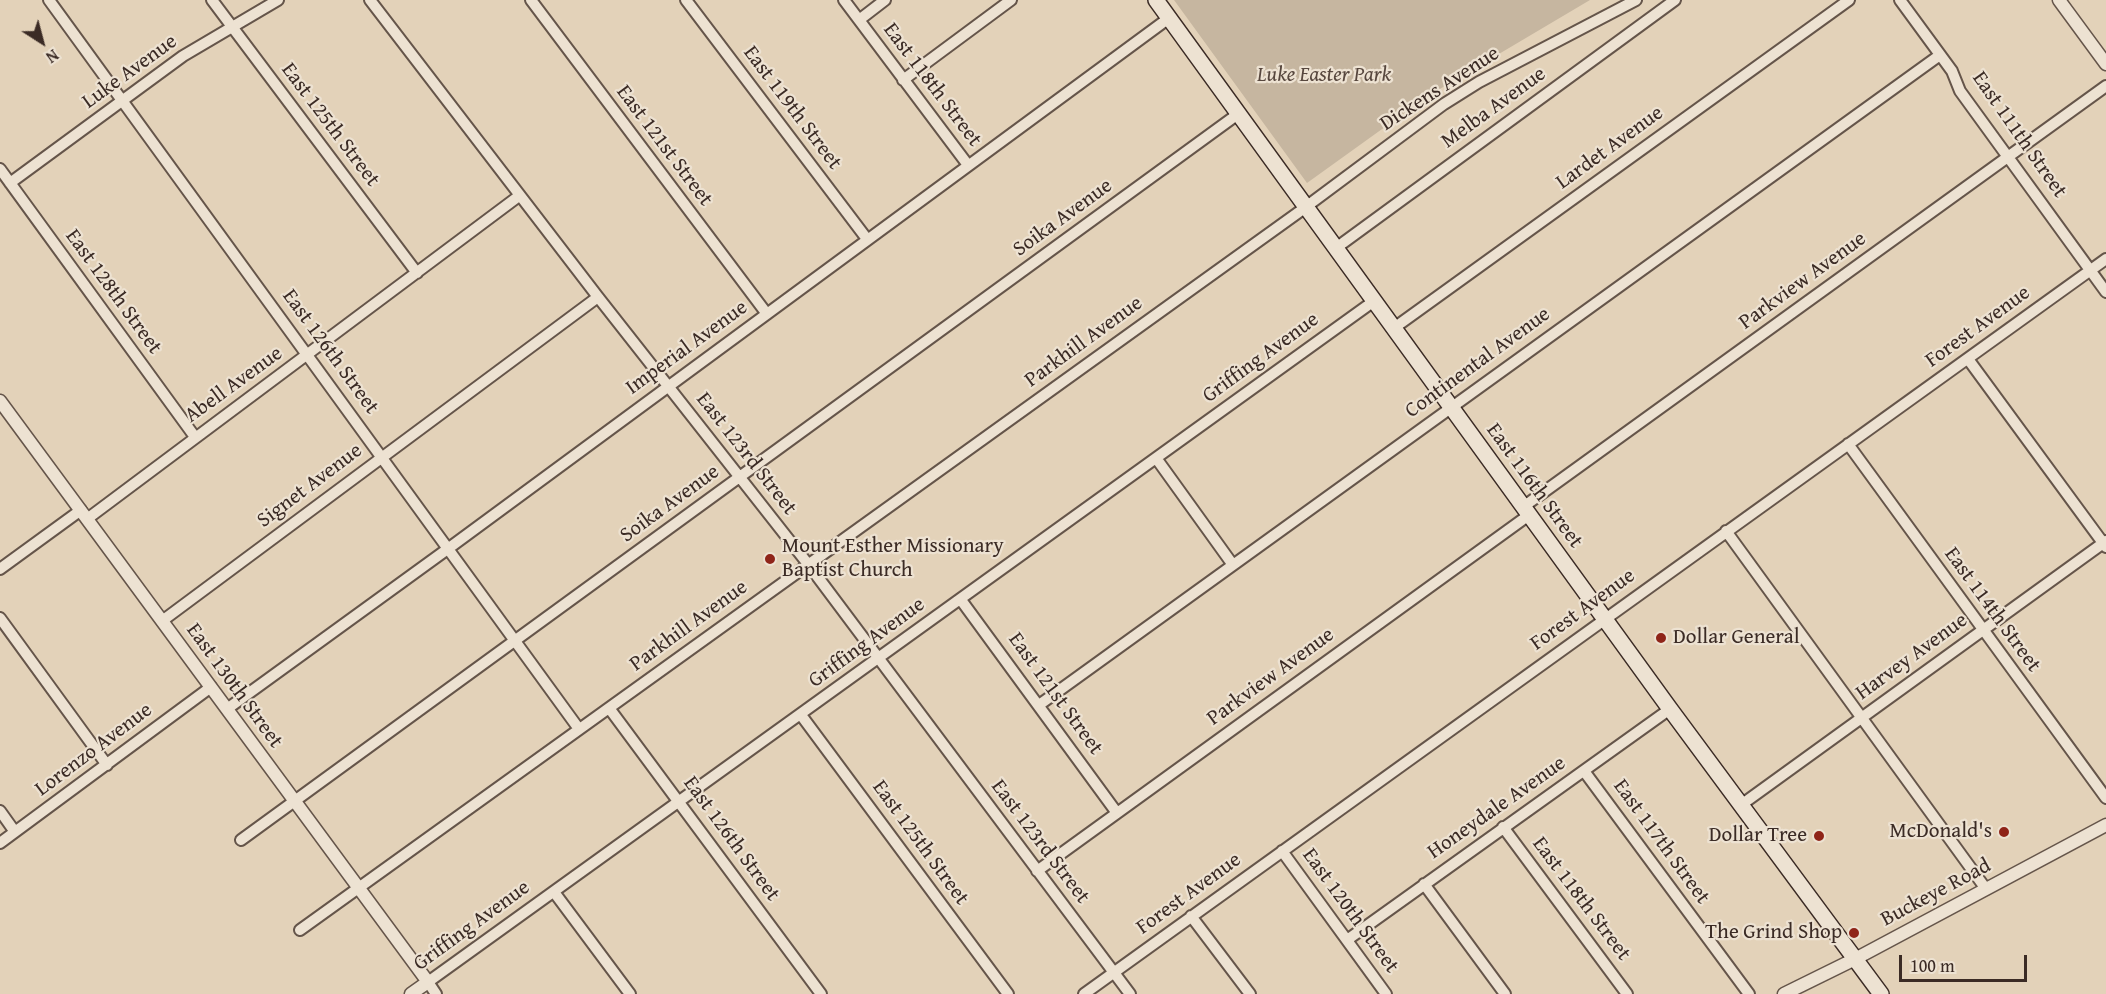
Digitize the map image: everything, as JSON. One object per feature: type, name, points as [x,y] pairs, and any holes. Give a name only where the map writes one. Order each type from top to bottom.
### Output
[{"type":"main road","name":"East 116th Street","points":[[1156,0],[1670,709],[1881,994]]},
{"type":"street","name":"East 126th Street","points":[[49,0],[579,729]]},
{"type":"street","name":"East 125th Street","points":[[212,0],[417,273]]},
{"type":"street","name":"Luke Avenue","points":[[10,183],[183,56],[278,0]]},
{"type":"street","name":"East 123rd Street","points":[[370,0],[519,196],[808,564],[1130,994]]},
{"type":"street","name":"East 121st Street","points":[[531,0],[767,314]]},
{"type":"street","name":"East 119th Street","points":[[686,0],[867,239]]},
{"type":"street","name":"East 118th Street","points":[[844,0],[968,165]]},
{"type":"street","points":[[859,20],[885,0]]},
{"type":"street","points":[[903,80],[1011,0]]},
{"type":"street","name":"Dickens Avenue","points":[[1306,206],[1479,82],[1636,0]]},
{"type":"street","name":"Melba Avenue","points":[[1336,248],[1675,0]]},
{"type":"street","name":"Lardet Avenue","points":[[1394,328],[1849,0]]},
{"type":"street","name":"East 111th Street","points":[[1900,0],[1952,71],[1960,91],[2106,292]]},
{"type":"street","points":[[2059,0],[2106,64]]},
{"type":"street","name":"Imperial Avenue","points":[[227,709],[1169,18]]},
{"type":"street","name":"Continental Avenue","points":[[1039,705],[1940,55]]},
{"type":"street","name":"Parkview Avenue","points":[[1037,871],[2106,86]]},
{"type":"street","name":"Soika Avenue","points":[[241,840],[1238,114]]},
{"type":"street","name":"East 128th Street","points":[[0,169],[195,437]]},
{"type":"street","name":"Abell Avenue","points":[[0,569],[84,515],[195,437],[519,196]]},
{"type":"street","name":"Parkhill Avenue","points":[[300,930],[1306,206]]},
{"type":"street","name":"Forest Avenue","points":[[1084,994],[2106,259]]},
{"type":"street","name":"Signet Avenue","points":[[162,621],[598,297]]},
{"type":"street","name":"Griffing Avenue","points":[[411,994],[1374,301]]},
{"type":"street","points":[[1968,358],[2105,543]]},
{"type":"street","name":"East 130th Street","points":[[0,401],[436,994]]},
{"type":"street","name":"East 114th Street","points":[[1848,444],[2106,798]]},
{"type":"street","points":[[1156,458],[1233,565]]},
{"type":"street","points":[[1726,531],[1986,889]]},
{"type":"street","name":"Harvey Avenue","points":[[1741,805],[2105,543]]},
{"type":"street","name":"East 121st Street","points":[[961,600],[1117,813]]},
{"type":"street","points":[[0,618],[107,765]]},
{"type":"street","name":"Lorenzo Avenue","points":[[0,843],[211,687]]},
{"type":"street","name":"East 126th Street","points":[[609,708],[822,994]]},
{"type":"street","name":"Honeydale Avenue","points":[[1347,940],[1670,709]]},
{"type":"street","name":"East 125th Street","points":[[801,715],[1008,994]]},
{"type":"street","name":"East 117th Street","points":[[1584,771],[1749,994]]},
{"type":"street","points":[[0,811],[15,832]]},
{"type":"street","name":"Buckeye Road","points":[[1784,994],[1856,959],[2106,825]]},
{"type":"street","name":"East 118th Street","points":[[1503,827],[1627,994]]},
{"type":"street","name":"East 120th Street","points":[[1282,851],[1386,994]]},
{"type":"street","points":[[1424,884],[1505,994]]},
{"type":"street","points":[[554,892],[630,994]]},
{"type":"street","points":[[1191,916],[1250,994]]},
{"type":"green space","name":"Luke Easter Park","points":[[1174,0],[1590,0],[1428,96],[1307,183]]},
{"type":"place","name":"Mount Esther Missionary Baptist Church","points":[[770,559]]},
{"type":"place","name":"Dollar General","points":[[1661,638]]},
{"type":"place","name":"McDonald's","points":[[2004,832]]},
{"type":"place","name":"Dollar Tree","points":[[1819,836]]},
{"type":"place","name":"The Grind Shop","points":[[1854,933]]}]
